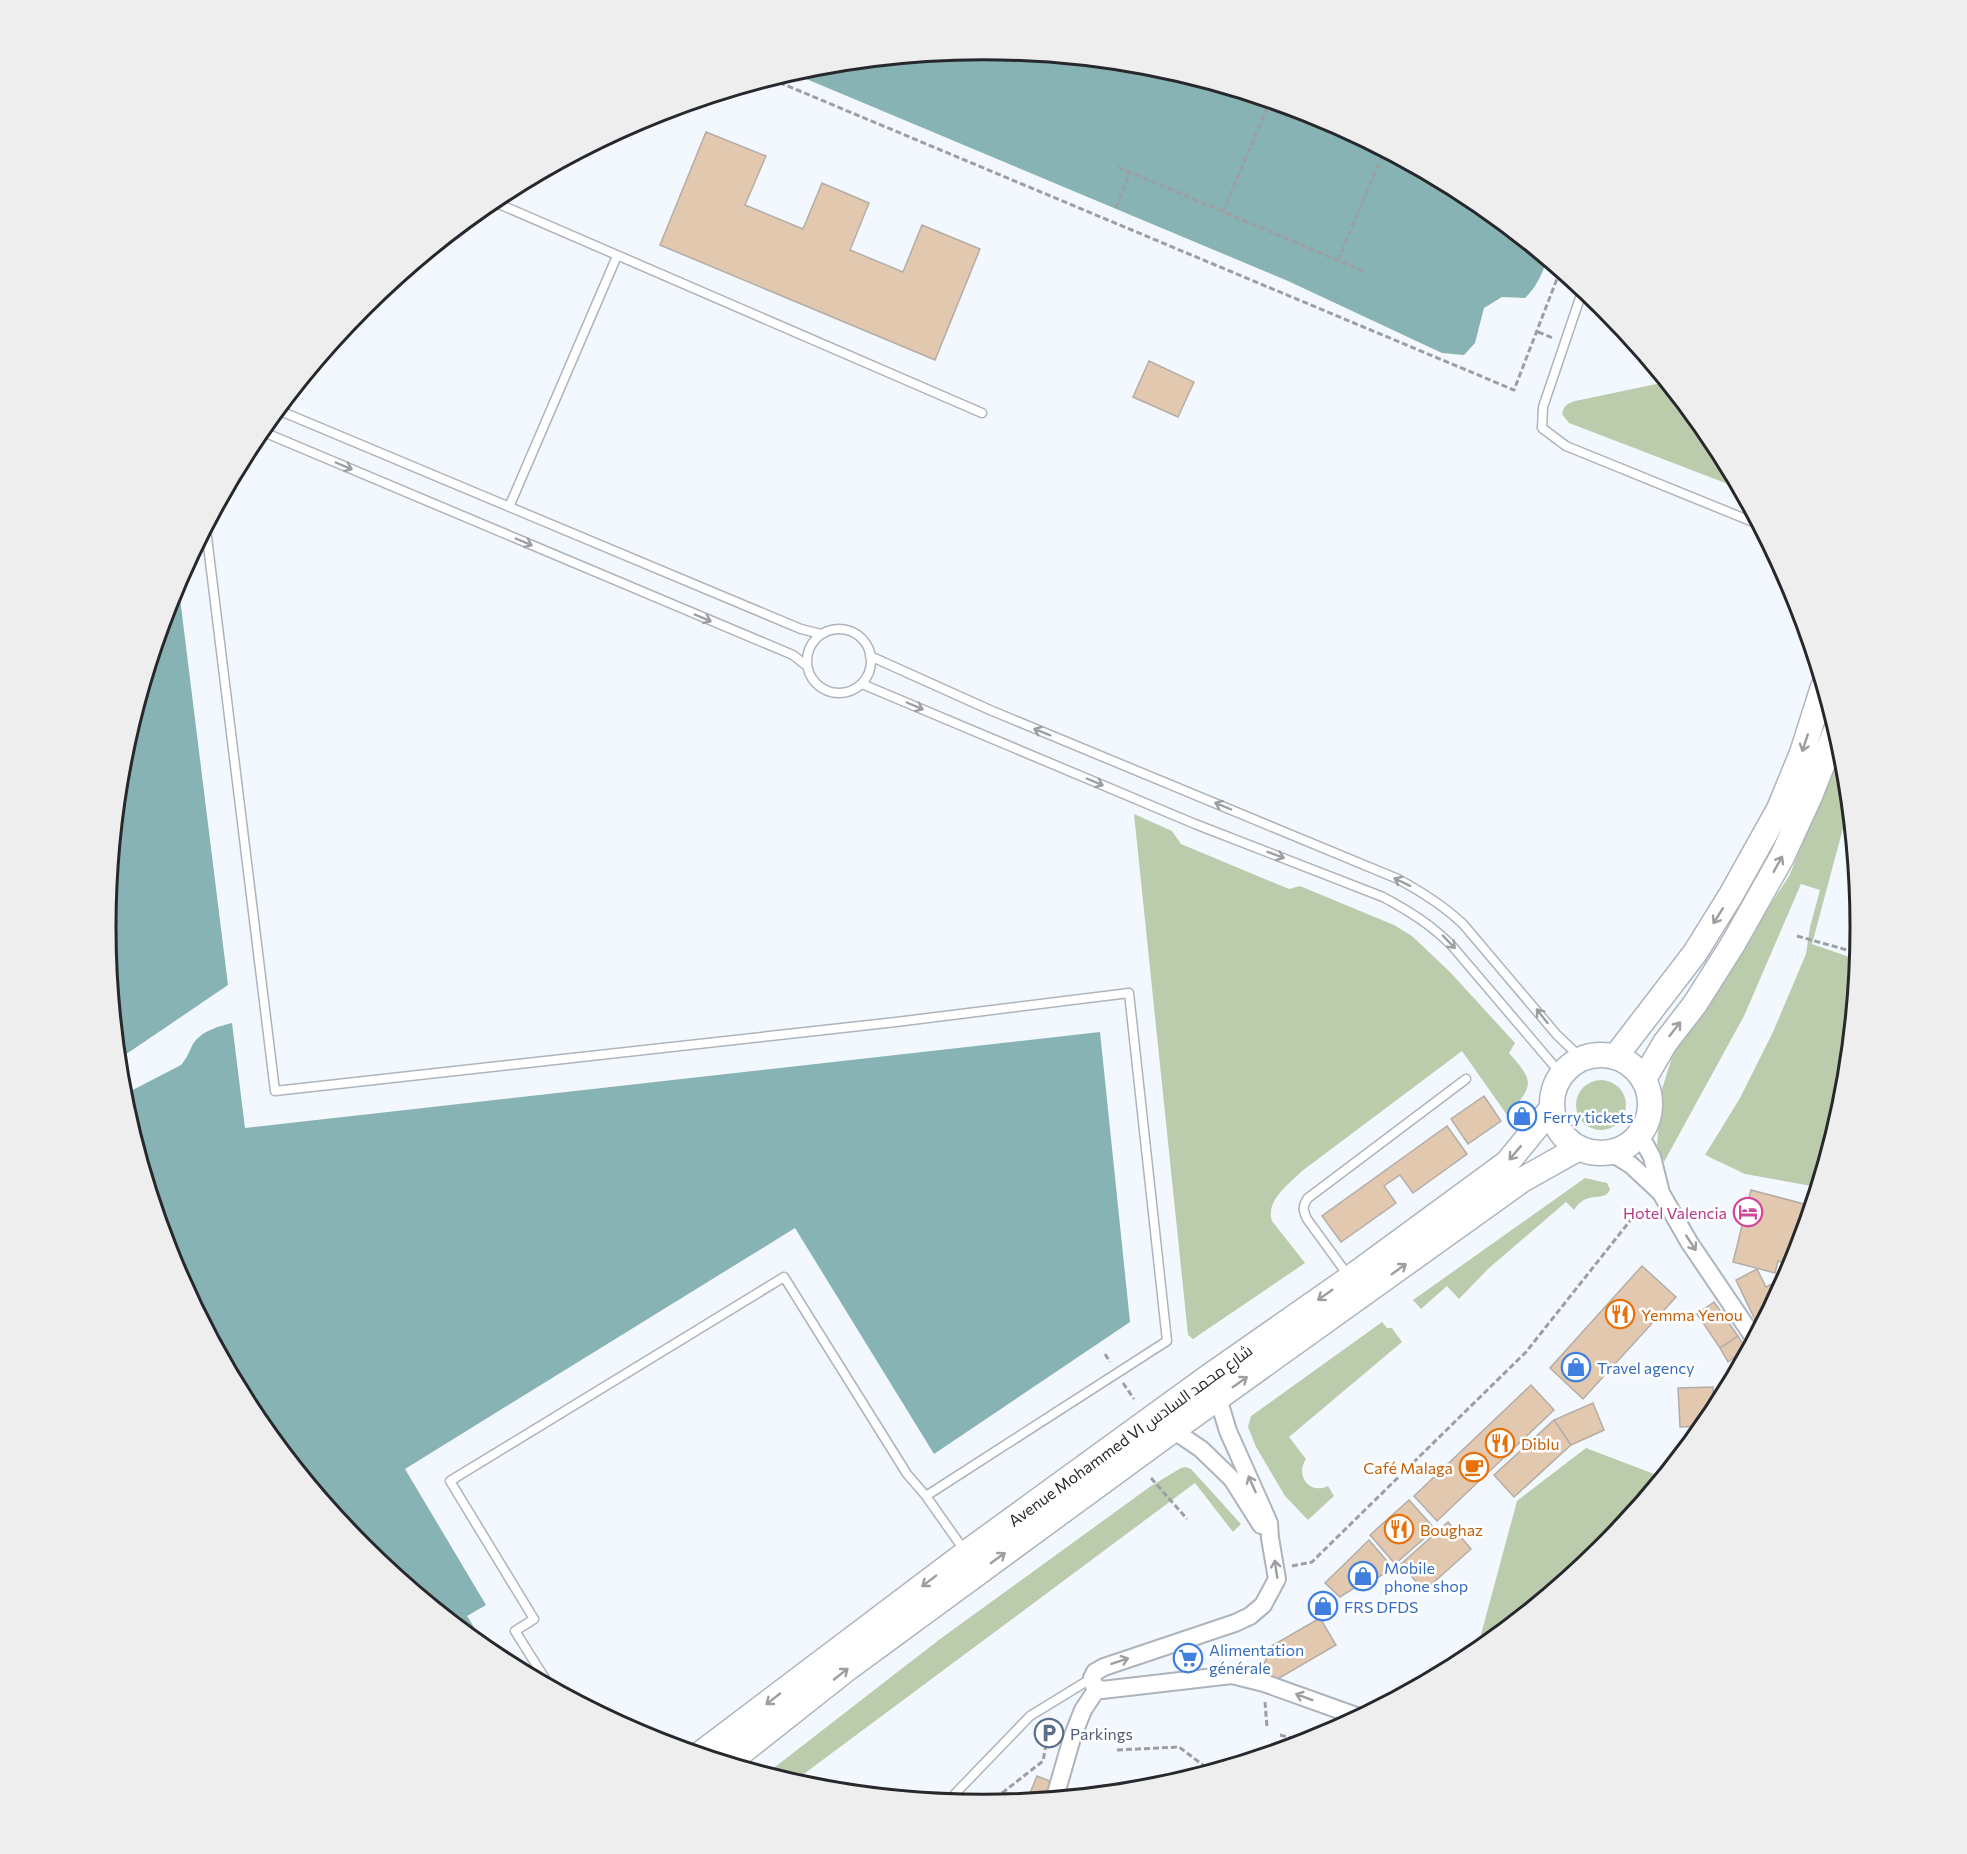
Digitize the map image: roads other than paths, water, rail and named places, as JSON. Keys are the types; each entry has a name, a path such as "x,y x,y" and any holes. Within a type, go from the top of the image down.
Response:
{"main road":[{"path":"1616,1056 1695,953 1736,885 1779,809 1802,753 1819,698"},
{"path":"1644,1079 1665,1042 1695,1004 1782,857 1831,746"},
{"path":"1599,1054 1616,1056 1632,1065 1644,1079 1651,1108 1649,1117 1640,1135 1626,1146 1611,1152 1600,1153 1579,1148 1570,1142 1558,1127 1552,1108 1554,1090 1561,1074 1581,1058 1599,1054"},
{"name":"Avenue Mohammed VI شارع محمد السادس","path":"707,1749 966,1553 1507,1163 1552,1108"},
{"name":"Avenue Mohammed VI شارع محمد السادس","path":"735,1757 848,1668 1173,1430 1522,1180 1579,1148"}],"street":[{"path":"1640,1135 1652,1157 1661,1193 1689,1242 1749,1331"},
{"path":"1611,1152 1632,1166 1661,1193"},
{"path":"1218,1398 1228,1431 1269,1523 1266,1540"},
{"path":"1057,1791 1072,1738 1094,1683 1095,1672 1250,1616 1263,1605 1271,1594 1277,1579 1277,1570 1266,1540 1232,1479 1201,1449 1173,1430"},
{"path":"1094,1683 1124,1688 1224,1674 1264,1683 1348,1713"}],"lane":[{"path":"503,206 982,413"},
{"path":"508,507 617,256"},
{"path":"1580,298 1543,407 1542,428 1566,446 1748,520"},
{"path":"286,413 801,629 821,634 838,629 847,630 863,640 870,656 868,674 861,684 848,692 830,692 814,682 809,674 807,657 809,648 821,634"},
{"path":"270,435 793,655 807,666"},
{"path":"207,541 275,1091 896,1022 1129,993 1167,1341 926,1496"},
{"path":"870,656 990,710 1419,890 1463,924 1557,1035 1581,1058"},
{"path":"861,684 1195,824 1400,906 1437,930 1561,1074"},
{"path":"1350,1278 1307,1219 1303,1208 1304,1203 1466,1079"},
{"path":"541,1672 515,1631 534,1619 450,1481 784,1276 907,1474 926,1496 966,1553"},
{"path":"956,1793 1030,1716 1094,1683"}],"water":[{"path":"984,60 1097,67 1208,90 1262,106 1367,149 1465,206 1544,266 1541,276 1525,298 1502,297 1484,308 1475,343 1464,355 1442,353 1288,281 806,79 870,67"},
{"path":"180,600 228,985 126,1054 118,984 116,927 118,870 124,814 133,758 146,703"},
{"path":"232,1023 245,1128 1100,1032 1130,1322 934,1454 795,1228 405,1469 486,1605 467,1616 475,1629 412,1579 370,1540 296,1455 263,1409 233,1360 182,1259 146,1151 132,1090 181,1065 194,1042 214,1028"}],"place":[{"name":"Ferry tickets","path":"1522,1116"},
{"name":"Hotel Valencia","path":"1748,1212"},
{"name":"Yemma Yenou","path":"1620,1314"},
{"name":"Travel agency","path":"1576,1367"},
{"name":"Diblu","path":"1500,1443"},
{"name":"Café Malaga","path":"1474,1467"},
{"name":"Boughaz","path":"1399,1529"},
{"name":"Mobile phone shop","path":"1363,1576"},
{"name":"FRS DFDS","path":"1323,1606"},
{"name":"Alimentation générale","path":"1188,1658"},
{"name":"Parkings","path":"1049,1733"}]}
